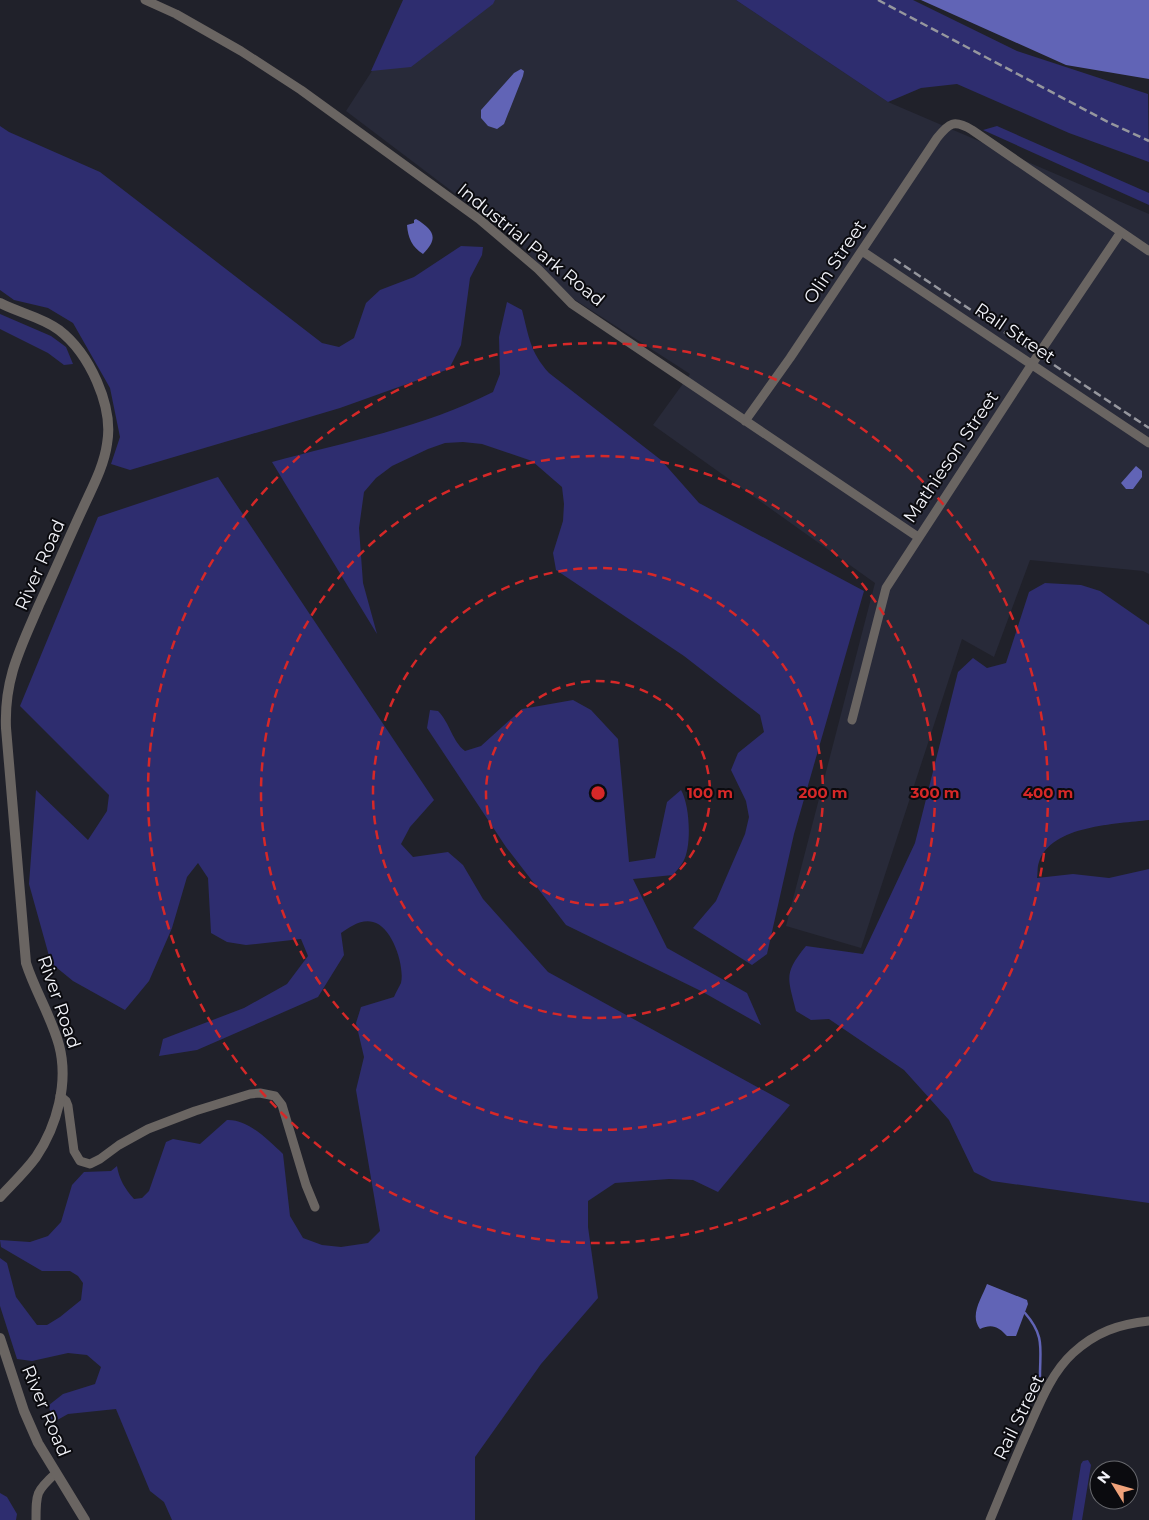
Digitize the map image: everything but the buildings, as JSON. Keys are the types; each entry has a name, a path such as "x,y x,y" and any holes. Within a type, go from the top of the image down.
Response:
{"street":[{"name":"Industrial Park Road","path":"145,0 176,14 276,72 479,219 532,264 572,304 918,537"},
{"name":"Olin Street","path":"746,421 862,252 937,138 952,123 958,123 972,130 1121,232"},
{"path":"1121,232 1149,251"},
{"name":"Mathieson Street","path":"852,720 886,588 1032,364 1121,232"},
{"name":"Rail Street","path":"862,252 1149,443"},
{"name":"River Road","path":"0,303 46,322 68,338 78,350 100,390 106,409 109,429 107,445 94,482 16,660 6,694 6,728 26,963 59,1045 62,1070 60,1096 52,1125 44,1144 28,1167 0,1197"},
{"path":"60,1096 66,1101 68,1106 74,1151 80,1161 90,1164 136,1135 174,1119 250,1094 260,1093 276,1096 282,1105 306,1185 315,1207"},
{"name":"Rail Street","path":"990,1520 1019,1450 1047,1390 1072,1354 1088,1341 1110,1329 1126,1324 1149,1321"},
{"name":"River Road","path":"0,1338 24,1411 38,1443 85,1520"},
{"path":"36,1520 37,1493 56,1474"}],"shaded area":[{"path":"403,0 495,0 493,4 411,67 371,71"},
{"path":"418,0 736,0 888,102 1149,214 1149,574 1143,571 1030,560 994,657 962,639 861,948 786,926 875,583 653,425 690,374 566,294 515,239 346,111"},
{"path":"736,0 913,0 1017,51 1148,94 1149,162 1069,133 957,84 921,88 888,102"},
{"path":"921,0 1149,0 1149,79 1066,65"},
{"path":"521,69 524,71 523,76 504,124 497,129 488,126 481,118 481,110 514,73"},
{"path":"0,126 9,132 100,172 322,343 339,347 354,338 366,303 380,290 414,277 461,246 483,247 482,255 470,278 461,345 449,369 340,408 130,470 111,464 120,437 110,388 73,323 48,308 14,300 0,290"},
{"path":"997,126 1149,193 1149,205 983,130"},
{"path":"416,219 427,227 433,239 423,254 413,245 408,234 407,225 414,223"},
{"path":"507,302 522,310 534,351 549,373 661,460 699,503 864,591 794,834 767,954 752,965 693,928 716,901 745,834 749,817 746,801 731,770 738,753 764,732 760,715 684,656 556,570 553,553 563,521 562,487 532,461 482,444 463,442 445,443 428,449 392,466 376,478 364,492 359,528 363,583 377,634 272,462 412,424 440,415 493,392 500,374 499,337"},
{"path":"0,314 51,336 66,347 73,364 64,365 48,353 0,329"},
{"path":"1136,466 1142,471 1142,477 1133,489 1126,489 1121,483"},
{"path":"218,477 434,800 410,827 401,844 413,857 448,852 463,865 483,899 548,972 790,1105 718,1192 693,1180 669,1179 615,1183 588,1201 588,1227 598,1298 541,1364 475,1457 475,1520 172,1520 164,1502 150,1491 116,1409 68,1414 52,1423 49,1405 63,1394 95,1384 101,1367 87,1355 68,1353 32,1361 17,1359 0,1306 0,1258 7,1263 16,1297 37,1325 47,1325 81,1300 83,1283 78,1276 70,1271 42,1271 1,1247 0,1240 30,1242 48,1236 61,1222 72,1185 84,1172 111,1171 117,1166 125,1188 134,1199 142,1198 149,1191 166,1142 173,1139 200,1144 227,1120 250,1127 283,1154 290,1216 303,1238 322,1245 341,1247 368,1243 380,1231 356,1090 364,1057 356,1023 361,1007 394,997 401,983 401,967 396,948 380,925 369,921 364,922 356,924 341,933 344,955 318,997 197,1050 159,1056 163,1039 244,1008 287,984 308,956 301,939 246,945 227,942 211,933 208,878 198,863 187,877 172,928 149,981 125,1010 73,981 51,963 29,884 36,790 88,840 107,811 109,795 20,706 98,517"},
{"path":"1045,583 1081,585 1100,591 1149,625 1149,820 1103,825 1057,840 1046,850 1039,862 1037,878 1073,874 1109,878 1149,869 1149,1203 992,1181 974,1172 949,1120 904,1070 829,1019 811,1020 796,1011 790,983 789,977 794,963 806,946 863,954 915,843 958,672 973,658 987,668 1006,663 1029,592"},
{"path":"573,700 591,710 618,739 629,862 655,858 667,802 681,790 686,805 689,826 688,847 683,862 673,875 633,879 667,948 747,993 761,1025 701,991 566,925 506,847 427,728 430,710 438,711 457,742 465,751 481,746 522,709"},
{"path":"987,1284 1027,1300 1028,1304 1016,1336 1007,1336 998,1328 992,1326 980,1329 977,1324 976,1312"},
{"path":"1088,1460 1089,1462 1089,1477 1082,1520 1072,1520 1081,1464 1083,1461"},
{"path":"0,1493 7,1497 17,1514 16,1520 0,1520"}],"waterway":[{"path":"1025,1313 1039,1336 1041,1350 1040,1376"}],"railway":[{"path":"878,0 1108,122 1149,141"},
{"path":"894,259 1149,428"}]}
